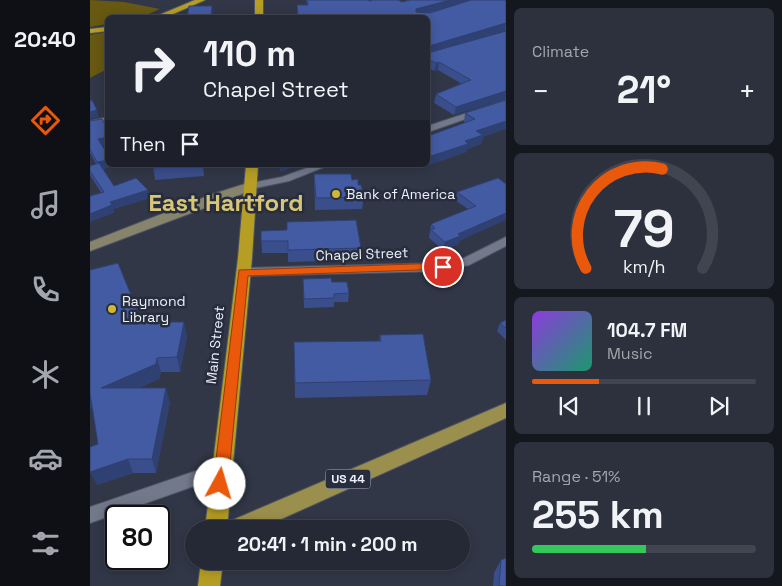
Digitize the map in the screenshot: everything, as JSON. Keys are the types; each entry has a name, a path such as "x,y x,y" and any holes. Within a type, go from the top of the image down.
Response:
{"highway":[{"path":"164,15 201,0"},
{"path":"258,0 259,15"},
{"path":"90,31 105,29"},
{"name":"Main Street","path":"217,520 243,272 252,167"},
{"path":"209,586 211,570"}],"main road":[{"name":"US 44","path":"255,520 506,410"}],"street":[{"path":"430,128 506,102"},
{"path":"90,124 105,121"},
{"path":"90,247 223,194 285,179 318,167"},
{"name":"Chapel Street","path":"243,272 443,267 465,262 506,241"},
{"path":"90,515 222,469"}],"shaded area":[{"path":"90,0 124,2 160,9 146,15 105,15 105,24 90,27"},
{"path":"105,32 105,70 90,78 90,35"}],"building":[{"path":"307,0 398,0 402,2 410,0 450,0 416,9 416,12 430,13 471,0 506,0 506,23 430,46 430,15 298,15 297,5 308,5"},
{"path":"189,6 212,6 211,15 188,15"},
{"path":"506,31 506,91 456,107 436,94 471,80 439,62 436,63 430,60 430,52"},
{"path":"92,100 97,110 90,112 90,101"},
{"path":"506,100 506,121 476,131 483,135 465,141 468,144 430,156 430,135 475,119 465,113"},
{"path":"102,119 105,124 105,138 98,139 105,150 105,161 97,162 90,149 90,121"},
{"path":"99,163 114,186 136,178 148,190 110,202 112,205 90,214 90,196 104,192 90,171 90,166"},
{"path":"314,174 351,174 352,180 358,179 358,185 361,185 364,197 316,198"},
{"path":"498,178 506,184 506,213 458,234 460,236 445,242 431,230 435,228 431,224 476,206 457,192"},
{"path":"356,220 361,248 288,250 288,241 261,241 261,231 287,230 287,222"},
{"path":"118,263 142,322 184,322 177,357 157,358 156,364 101,388 166,388 152,459 128,459 90,472 90,447 98,444 90,393 90,270"},
{"path":"331,278 332,282 347,282 349,293 334,294 334,298 304,299 303,279"},
{"path":"506,320 506,328 500,323"},
{"path":"423,334 431,380 295,383 294,342 381,341 380,335"},
{"path":"506,558 506,586 499,586 501,560"}],"place":[{"name":"Bank of America","path":"336,194"},
{"name":"Raymond Library","path":"112,309"}],"district":[{"name":"East Hartford","path":"226,203"}],"route":[{"path":"220,484 243,272 443,267"}]}
